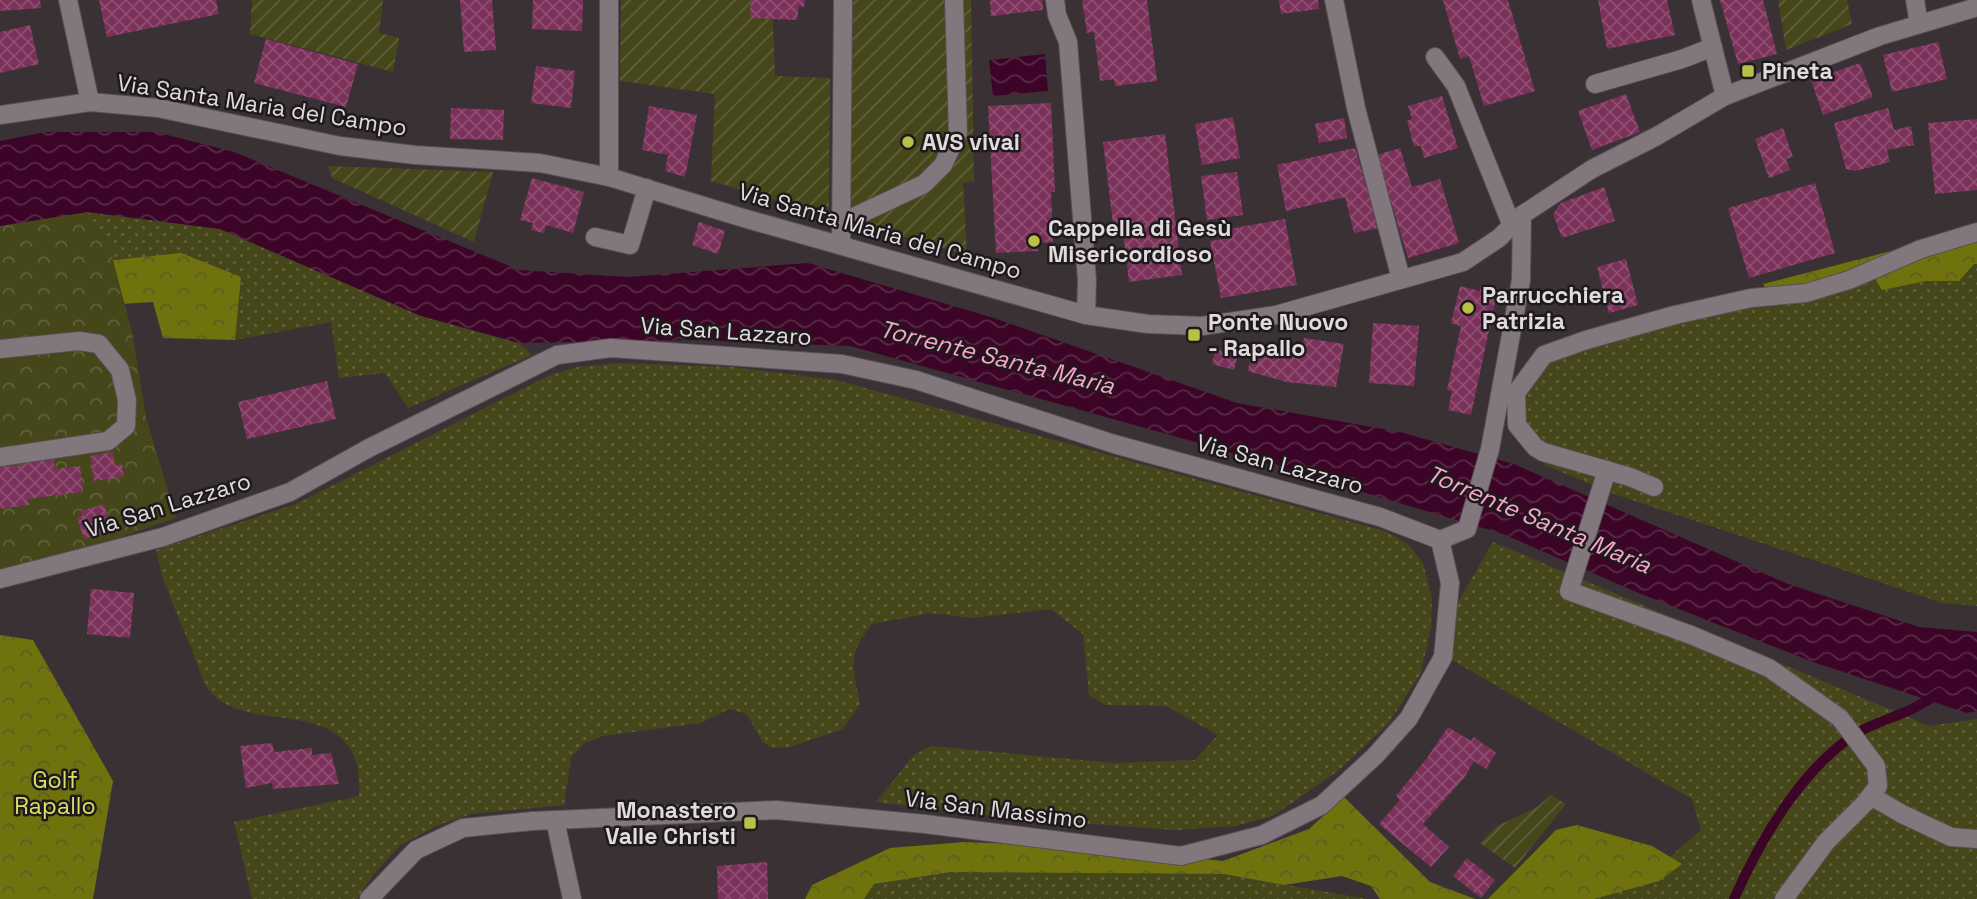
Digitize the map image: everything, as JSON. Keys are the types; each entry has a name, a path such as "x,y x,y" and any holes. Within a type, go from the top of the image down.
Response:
{"street":[{"path":"68,0 90,102"},
{"path":"609,0 609,177"},
{"path":"841,245 843,0"},
{"path":"841,223 924,184 943,164 958,133 954,0"},
{"path":"1055,0 1057,15 1068,42 1087,280 1086,315"},
{"path":"1334,0 1356,108 1401,279"},
{"path":"1702,0 1725,96"},
{"path":"1915,0 1919,24"},
{"name":"Via Santa Maria del Campo","path":"0,115 90,102 158,108 340,146 415,155 540,163 609,177 1086,315 1148,324 1202,326 1276,315 1463,261 1499,238 1517,220 1592,169 1657,136 1725,96 1880,36 1977,8"},
{"path":"1595,84 1682,59 1713,47"},
{"path":"1435,57 1456,86 1517,220 1521,281 1490,449 1466,529 1440,540"},
{"path":"595,237 630,244 647,188"},
{"path":"1654,488 1605,477 1535,447 1517,425 1516,393 1544,355 1675,315 1751,298 1806,293 1849,279 1921,249 1977,232"},
{"path":"0,349 66,342 99,344 120,370 127,400 126,426 108,440 0,457"},
{"name":"Via San Lazzaro","path":"0,579 163,537 290,492 369,447 557,355 611,348 842,364 916,380 1114,444 1380,517 1440,540"},
{"path":"1605,477 1569,591 1691,635 1769,668 1840,718 1876,766 1878,786 1826,842 1784,899"},
{"name":"Via San Massimo","path":"369,899 416,850 463,828 555,820 776,810 925,824 1181,856 1262,835 1322,805 1375,756 1409,718 1443,657 1450,583 1440,540"},
{"path":"1871,796 1951,837 1977,839"},
{"path":"555,820 572,899"}],"green space":[{"path":"252,0 383,0 379,33 399,38 393,72 250,34"},
{"path":"621,0 772,0 775,76 830,78 829,208 824,214 711,181 715,94 620,81"},
{"path":"853,0 971,0 974,181 963,183 967,255 873,228 850,207"},
{"path":"1778,0 1847,0 1852,24 1786,50"},
{"path":"328,166 493,172 474,242 332,178"},
{"path":"87,212 220,229 421,316 519,343 532,355 408,408 385,373 339,378 331,322 235,340 241,277 105,261"},
{"path":"87,212 108,241 133,336 146,417 176,518 80,551 0,569 0,226"},
{"path":"1977,226 1977,606 1943,603 1617,495 1545,465 1525,443 1520,418 1536,350 1629,321 1757,291"},
{"path":"1977,229 1977,264 1959,281 1926,281 1882,290 1873,275 1773,299 1763,284"},
{"path":"181,253 241,277 235,340 163,338 153,302 106,305 105,261"},
{"path":"618,363 733,367 836,380 1385,531 1408,544 1423,563 1432,598 1431,627 1421,673 1388,724 1338,771 1273,816 1235,826 1175,830 1011,818 876,802 914,755 931,746 1114,763 1195,760 1218,735 1166,706 1105,705 1089,695 1083,634 1051,609 971,618 930,613 872,624 855,654 854,671 860,704 843,729 790,747 771,748 762,741 747,714 729,709 701,723 603,736 584,743 571,758 564,805 471,814 436,826 399,846 373,875 357,899 252,899 234,822 359,796 356,762 344,740 324,728 249,712 226,704 208,689 167,590 156,550 296,504 548,376 577,367"},
{"path":"1493,542 1929,726 1977,719 1977,899 1579,899 1664,862 1701,830 1692,799 1450,659 1454,609"},
{"name":"Golf Rapallo","path":"0,635 33,640 113,781 93,899 0,899"},
{"path":"1551,795 1566,804 1515,868 1480,843 1497,826 1537,807"},
{"path":"1344,797 1430,882 1475,899 1380,899 1371,886 1342,876 1284,885 1224,874 951,872 874,884 864,899 805,899 812,885 890,848 964,842 1079,846 1223,861 1309,829"},
{"path":"1577,825 1652,846 1682,864 1659,881 1594,899 1488,899 1556,830"},
{"path":"951,872 1224,874 1367,899 864,899 874,884"}],"water":[{"path":"1045,54 1048,91 993,96 989,60"},
{"name":"Torrente Santa Maria","path":"46,132 156,132 234,152 519,270 627,277 808,263 994,318 1237,403 1400,432 1514,464 1788,584 1919,627 1977,632 1977,711 1967,713 1813,662 1641,594 1503,534 1192,441 850,346 691,340 519,343 421,316 220,229 87,212 0,226 0,141"}],"building":[{"path":"0,0 40,0 41,8 0,11"},
{"path":"99,0 216,0 219,14 107,37"},
{"path":"460,0 492,0 496,50 464,52"},
{"path":"533,0 583,0 582,31 532,29"},
{"path":"751,0 805,0 804,7 799,6 797,20 750,18"},
{"path":"990,0 1042,0 1043,10 991,16"},
{"path":"1082,0 1147,0 1157,81 1115,86 1114,79 1100,81 1094,32 1087,33"},
{"path":"1279,0 1318,0 1319,9 1281,14"},
{"path":"1443,0 1508,0 1535,91 1484,106 1469,56 1460,59"},
{"path":"1598,0 1667,0 1675,35 1607,49"},
{"path":"1720,0 1763,0 1777,54 1738,64"},
{"path":"30,25 39,64 0,73 0,32"},
{"path":"266,39 358,64 346,107 254,83"},
{"path":"1938,42 1947,79 1892,92 1883,55"},
{"path":"1860,63 1873,97 1823,115 1811,80"},
{"path":"536,66 575,71 571,108 531,103"},
{"path":"1626,94 1640,132 1592,150 1578,111"},
{"path":"1442,96 1458,148 1424,158 1421,146 1414,146 1407,121 1412,119 1408,106"},
{"path":"1051,103 1055,192 1051,192 1053,242 1038,243 1038,251 996,253 988,106"},
{"path":"649,106 697,115 685,177 665,171 668,155 642,150"},
{"path":"451,108 504,110 503,140 450,139"},
{"path":"1888,108 1894,130 1911,126 1914,145 1887,150 1890,162 1855,171 1846,169 1834,123"},
{"path":"1233,117 1240,158 1202,165 1195,124"},
{"path":"1344,118 1347,138 1319,143 1315,124"},
{"path":"1977,119 1977,190 1935,194 1928,123"},
{"path":"1783,128 1793,157 1786,159 1790,170 1769,178 1755,139"},
{"path":"1165,134 1182,275 1129,282 1123,231 1114,232 1103,142"},
{"path":"1355,148 1379,228 1354,233 1345,197 1286,211 1277,165"},
{"path":"1400,148 1412,187 1440,179 1459,243 1408,258 1377,155"},
{"path":"1237,172 1243,215 1207,220 1201,176"},
{"path":"532,178 584,192 573,233 546,225 544,233 531,230 533,223 520,220"},
{"path":"1815,183 1835,253 1749,278 1728,208"},
{"path":"1604,187 1615,221 1562,238 1553,214 1561,203"},
{"path":"1285,219 1297,285 1221,298 1210,241 1230,238 1229,229"},
{"path":"699,222 725,231 718,254 692,245"},
{"path":"1626,259 1638,305 1609,313 1597,267"},
{"path":"1481,285 1498,288 1471,415 1448,410 1452,391 1447,390 1461,326 1451,323 1460,286 1480,291"},
{"path":"1373,323 1419,326 1414,386 1369,383"},
{"path":"1304,338 1344,344 1336,387 1286,382 1248,371 1253,344 1301,354"},
{"path":"1216,349 1238,355 1234,370 1212,364"},
{"path":"327,381 336,419 247,439 238,402"},
{"path":"113,452 115,465 122,464 124,477 94,481 90,456"},
{"path":"53,454 55,469 80,466 83,492 28,499 29,505 0,509 0,464 5,463 6,467 23,465 22,458"},
{"path":"104,504 112,530 84,539 77,517 82,516 81,511"},
{"path":"91,589 134,593 130,638 87,634"},
{"path":"1448,727 1471,741 1474,737 1496,753 1486,769 1474,761 1464,778 1423,824 1449,847 1431,867 1379,824 1400,800 1396,796"},
{"path":"272,743 274,752 312,748 312,755 331,753 339,784 273,789 272,783 246,788 240,746"},
{"path":"1467,858 1495,880 1481,898 1453,876"},
{"path":"767,862 768,899 718,899 717,866"}],"waterway":[{"path":"1734,899 1770,830 1818,765 1857,733 1909,711 1939,693"}],"place":[{"name":"Pineta","path":"1748,71"},
{"name":"AVS vivai","path":"908,142"},
{"name":"Cappella di Gesù Misericordioso","path":"1034,241"},
{"name":"Parrucchiera Patrizia","path":"1468,308"},
{"name":"Ponte Nuovo - Rapallo","path":"1194,335"},
{"name":"Monastero Valle Christi","path":"750,823"}]}
